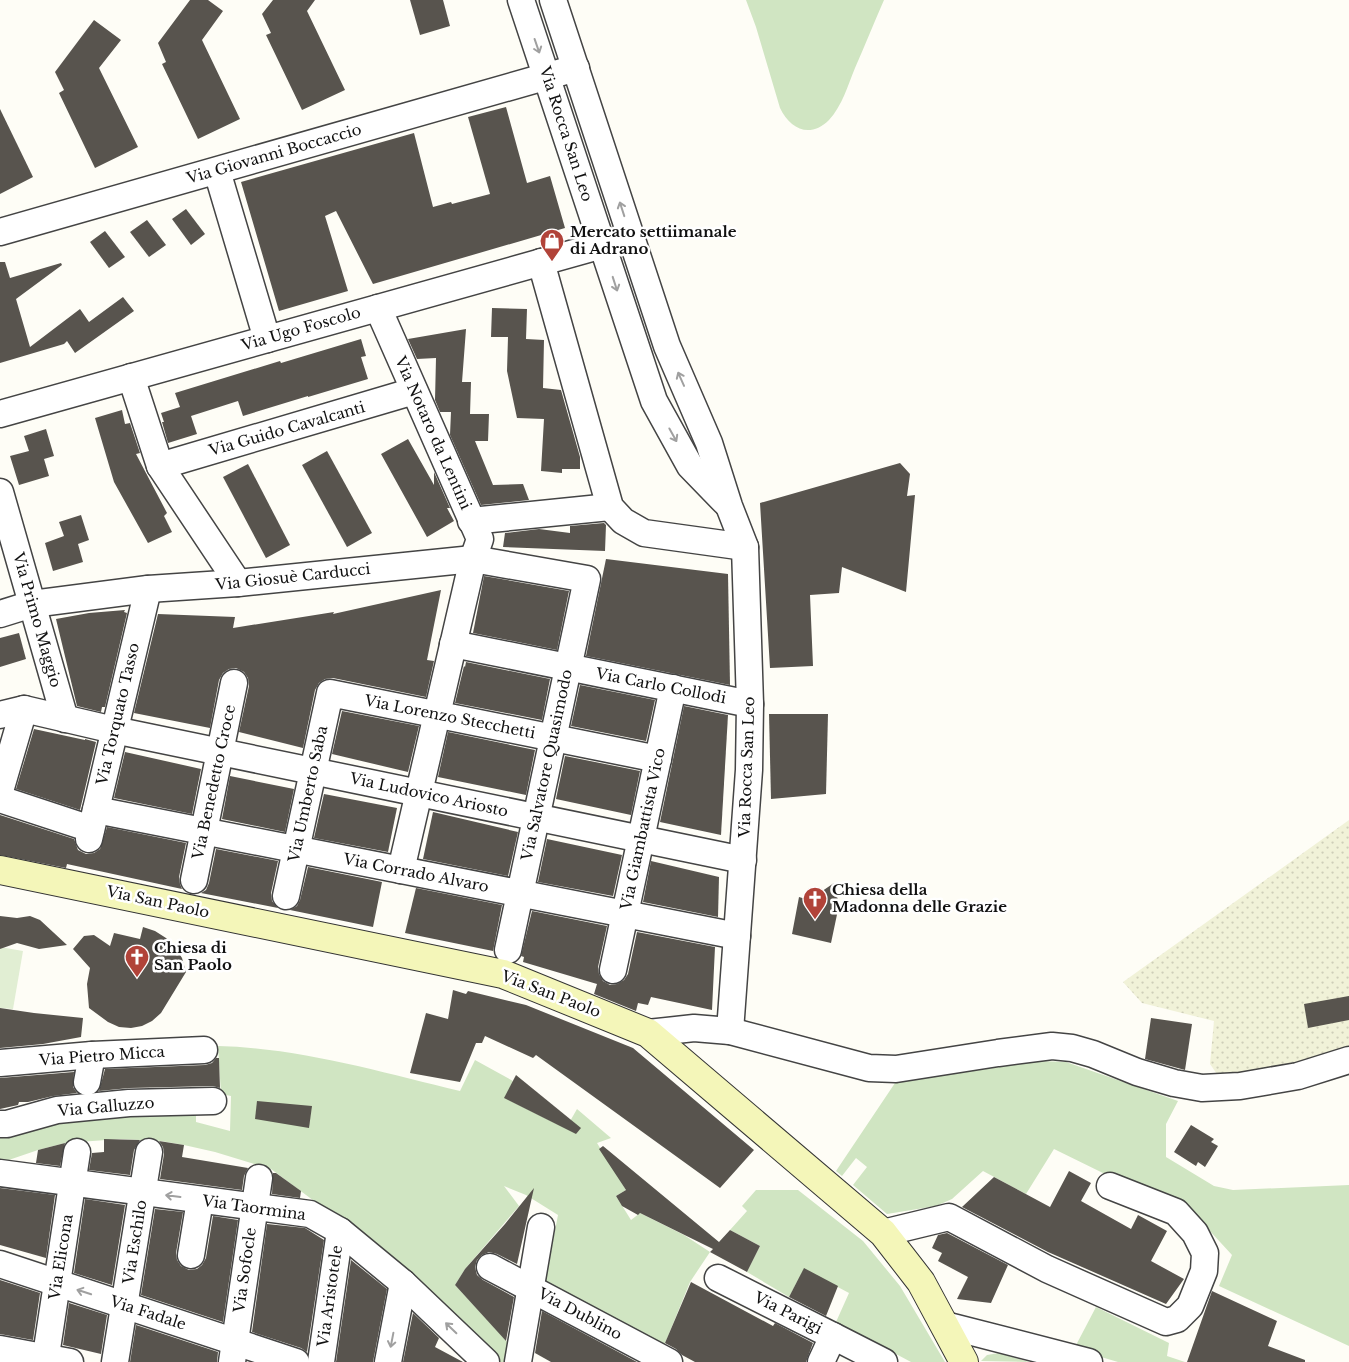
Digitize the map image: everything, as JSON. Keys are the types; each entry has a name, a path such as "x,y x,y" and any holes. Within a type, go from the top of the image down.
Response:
{"main road":[{"name":"Via San Paolo","path":"0,870 503,974 648,1033 883,1233 921,1282 964,1362"}],"street":[{"name":"Via Rocca San Leo","path":"521,0 654,400 690,466 729,506"},
{"name":"Via Rocca San Leo","path":"553,0 666,346 709,443 729,506 745,547 750,704 749,770 730,1031"},
{"name":"Via Giovanni Boccaccio","path":"0,232 576,68"},
{"path":"217,170 267,339"},
{"name":"Via Ugo Foscolo","path":"0,414 631,236"},
{"path":"541,262 610,507 623,521 644,533 745,547"},
{"name":"Via Notaro da Lentini","path":"378,308 480,540 473,559 401,870"},
{"path":"131,377 160,466 238,583"},
{"name":"Via Guido Cavalcanti","path":"160,466 414,391"},
{"name":"Via Primo Maggio","path":"0,492 65,719"},
{"path":"471,520 610,507"},
{"name":"Via Giosuè Carducci","path":"0,614 32,604 148,590 238,583 473,559 587,579"},
{"name":"Via Salvatore Quasimodo","path":"508,950 587,579"},
{"name":"Via Torquato Tasso","path":"92,826 148,590"},
{"name":"Via Carlo Collodi","path":"453,644 750,704"},
{"name":"Via Benedetto Croce","path":"194,880 234,683"},
{"name":"Via Giambattista Vico","path":"613,970 673,688"},
{"name":"Via Lorenzo Stecchetti","path":"330,693 658,759"},
{"name":"Via Umberto Saba","path":"286,896 330,693"},
{"path":"0,790 12,712"},
{"name":"Via Ludovico Ariosto","path":"12,712 65,719 743,860"},
{"name":"Via Corrado Alvaro","path":"0,799 92,826 204,831 737,936"},
{"path":"648,1033 694,1028 730,1031 869,1068 896,1069 1052,1046 1072,1048 1093,1054 1174,1084 1202,1088 1240,1086 1298,1076 1349,1060"},
{"name":"Via Pietro Micca","path":"0,1063 92,1055 204,1050"},
{"path":"87,1082 92,1055"},
{"name":"Via Galluzzo","path":"0,1124 7,1124 57,1110 129,1103 213,1101"},
{"name":"Via Elicona","path":"53,1361 57,1283 77,1152"},
{"name":"Via Eschilo","path":"115,1362 149,1152"},
{"name":"Via Taormina","path":"0,1173 310,1214 340,1231 403,1283 486,1362"},
{"name":"Via Sofocle","path":"233,1352 259,1178"},
{"path":"883,1233 949,1217 1055,1273 1166,1322 1177,1319 1190,1306 1204,1271 1205,1253 1195,1233 1176,1212 1110,1186"},
{"path":"191,1255 200,1200"},
{"path":"524,1358 531,1288 541,1226"},
{"name":"Via Aristotele","path":"321,1362 340,1231"},
{"name":"Via Fadale","path":"0,1264 125,1305 233,1352 296,1362"},
{"name":"Via Dublino","path":"490,1267 658,1359"},
{"name":"Via Parigi","path":"718,1278 832,1336 821,1362"},
{"path":"388,1362 403,1283"},
{"path":"945,1325 1089,1362"},
{"path":"832,1336 884,1362"},
{"path":"0,1349 53,1361"}],"green space":[{"path":"746,0 884,0 841,102 834,114 822,126 808,130 801,129 784,115 780,108"},
{"path":"1349,820 1349,1048 1340,1053 1219,1077 1210,1064 1214,1021 1142,1003 1123,982"},
{"path":"0,947 23,951 13,1009 0,1008"},
{"path":"218,1046 279,1051 310,1056 460,1091 475,1060 513,1081 505,1098 557,1124 569,1123 577,1109 611,1138 597,1143 626,1190 616,1196 631,1220 640,1213 684,1235 710,1252 690,1282 664,1346 545,1283 558,1215 526,1195 504,1186 519,1206 465,1269 455,1285 513,1348 507,1362 495,1362 333,1215 271,1169 184,1145 161,1141 120,1139 65,1143 0,1163 0,1133 54,1117 196,1110 196,1122 230,1131 231,1096 221,1094"},
{"path":"1040,1061 1066,1062 1178,1101 1166,1124 1166,1157 1214,1186 1233,1190 1349,1185 1349,1346 1219,1286 1232,1255 1186,1205 1107,1175 1054,1149 1026,1194 983,1171 952,1199 936,1206 887,1214 853,1185 867,1167 856,1158 842,1176 836,1171 895,1083"},
{"path":"756,1190 798,1190 863,1241 900,1286 945,1362 911,1362 836,1322 849,1293 804,1269 789,1297 747,1272 760,1246 730,1230 747,1211 742,1206"},
{"path":"1096,1307 1169,1343 1167,1356 1185,1362 1118,1362 1074,1349"},
{"path":"999,1353 1029,1362 981,1361 987,1355"}],"building":[{"path":"190,0 208,0 223,11 202,40 240,119 198,139 162,64 166,62 158,43"},
{"path":"273,0 315,0 307,11 345,90 302,110 266,35 271,33 262,14"},
{"path":"410,0 443,0 450,26 420,35"},
{"path":"94,20 121,40 99,68 138,147 95,168 59,93 64,90 55,72"},
{"path":"506,107 527,183 550,176 565,228 373,284 336,211 325,216 348,291 279,311 241,182 414,133 433,207 490,194 468,117"},
{"path":"0,109 33,177 0,194"},
{"path":"186,209 205,234 191,245 172,219"},
{"path":"147,220 166,245 149,257 130,232"},
{"path":"105,231 125,257 109,268 90,242"},
{"path":"0,262 5,262 10,278 61,263 62,265 16,299 30,347 80,309 89,322 123,297 134,311 75,353 67,341 64,344 0,363"},
{"path":"492,308 527,309 526,339 544,340 543,388 561,390 580,457 580,469 562,469 562,473 541,471 544,419 517,418 507,371 508,337 491,337"},
{"path":"466,329 462,382 471,382 470,414 489,414 488,441 475,441 493,485 523,484 529,500 481,505 450,435 451,412 440,412 435,400 436,358 417,359 408,339"},
{"path":"361,339 366,356 361,357 368,379 243,416 238,401 191,416 197,434 168,443 161,413 180,407 175,393"},
{"path":"122,410 125,424 130,423 140,453 136,454 167,513 164,516 172,532 148,543 114,482 95,418"},
{"path":"46,429 54,456 44,459 49,476 19,485 10,456 29,451 24,436"},
{"path":"408,439 434,485 434,472 450,508 447,508 454,521 427,537 381,454"},
{"path":"327,451 372,533 347,547 302,465"},
{"path":"900,463 910,474 907,496 915,495 906,592 842,567 839,593 810,595 813,666 770,668 760,503"},
{"path":"248,464 290,545 266,558 223,477"},
{"path":"81,515 89,540 78,544 83,562 53,571 45,543 64,536 59,522"},
{"path":"604,523 606,525 605,551 503,547 505,533 539,529 570,533 570,526"},
{"path":"606,559 728,574 730,685 586,656"},
{"path":"484,576 569,591 557,650 473,633"},
{"path":"441,590 427,660 434,661 426,697 333,678 325,679 319,683 315,690 303,748 239,732 249,686 248,678 244,672 236,668 229,669 223,673 219,680 210,728 134,713 158,614 235,617 233,628 334,612 333,614"},
{"path":"125,610 124,612 127,613 105,707 102,707 101,712 77,706 56,619 89,613"},
{"path":"19,633 26,659 0,667 0,638"},
{"path":"466,662 550,679 542,720 455,703"},
{"path":"580,685 655,700 646,741 571,726"},
{"path":"684,706 728,715 721,835 660,822"},
{"path":"342,711 419,726 408,772 332,754"},
{"path":"769,714 828,714 826,794 771,799"},
{"path":"34,729 96,742 80,810 16,789"},
{"path":"448,732 535,750 526,795 438,777"},
{"path":"125,752 201,769 192,814 114,798"},
{"path":"565,756 640,771 631,815 556,799"},
{"path":"230,776 294,789 285,832 222,819"},
{"path":"324,794 397,808 388,852 314,838"},
{"path":"433,812 518,832 508,876 423,859"},
{"path":"0,815 74,839 78,850 86,854 94,853 100,849 107,827 186,843 179,877 182,889 67,864 66,868 0,855"},
{"path":"547,839 622,855 613,896 538,882"},
{"path":"216,849 278,861 271,893 272,901 278,908 201,893 206,890 209,883"},
{"path":"651,861 719,877 718,917 643,902"},
{"path":"308,867 382,882 373,927 290,910 297,906 300,900"},
{"name":"Chiesa della Madonna delle Grazie","path":"834,883 839,905 831,943 792,934 799,897 809,900"},
{"path":"416,888 502,905 493,951 405,933"},
{"path":"532,911 607,926 598,967 603,981 610,985 624,980 628,974 637,932 715,947 712,1010 651,997 648,1005 638,1003 636,1011 594,994 597,984 523,962 524,957 521,956"},
{"path":"0,916 17,918 30,916 40,920 67,945 39,949 17,943 0,949"},
{"name":"Chiesa di San Paolo","path":"143,927 155,931 175,947 182,958 186,972 161,1013 152,1021 142,1026 131,1028 119,1027 108,1022 89,1008 87,984 90,968 73,949 84,936 94,935 110,946 114,933 140,939"},
{"path":"453,990 466,994 468,991 526,1005 633,1048 754,1150 720,1188 536,1055 533,1058 485,1036 482,1043 476,1043 460,1082 410,1073 426,1013 448,1019"},
{"path":"1349,996 1349,1020 1308,1028 1304,1004"},
{"path":"0,1008 83,1018 81,1037 43,1044 0,1048"},
{"path":"1151,1018 1192,1024 1185,1070 1145,1059"},
{"path":"216,1058 219,1058 220,1088 213,1086 129,1088 99,1091 105,1069 205,1065 212,1063"},
{"path":"74,1072 73,1087 77,1093 19,1102 18,1105 0,1109 0,1078"},
{"path":"516,1075 581,1128 576,1134 504,1098"},
{"path":"257,1101 312,1106 309,1128 255,1119"},
{"path":"1191,1125 1214,1139 1211,1142 1218,1146 1205,1167 1198,1162 1196,1166 1174,1152"},
{"path":"104,1139 140,1140 134,1150 130,1175 89,1170 92,1153 104,1152"},
{"path":"159,1141 184,1145 182,1157 248,1168 244,1176 242,1190 160,1179 164,1154 163,1147"},
{"path":"65,1143 60,1166 36,1163 38,1150"},
{"path":"603,1146 719,1242 730,1230 760,1246 747,1272 710,1252 713,1249 622,1206 616,1196 626,1190 599,1149"},
{"path":"1069,1171 1091,1183 1081,1201 1131,1229 1138,1215 1167,1231 1151,1261 1184,1279 1166,1304 1048,1252 962,1207 994,1177 1050,1207"},
{"path":"273,1173 276,1173 301,1191 300,1198 272,1194"},
{"path":"0,1188 55,1195 46,1258 0,1245"},
{"path":"534,1188 517,1264 489,1252 477,1260 475,1267 477,1275 483,1280 514,1297 506,1341 455,1285 465,1269"},
{"path":"85,1199 125,1205 112,1285 74,1273"},
{"path":"155,1209 183,1212 176,1253 177,1260 181,1266 189,1270 197,1269 206,1258 213,1216 238,1220 223,1322 141,1295"},
{"path":"267,1224 305,1228 324,1240 307,1352 301,1348 252,1332"},
{"path":"947,1233 1008,1265 991,1303 957,1299 968,1277 938,1261 942,1253 932,1248 938,1235"},
{"path":"351,1260 387,1289 373,1362 336,1362"},
{"path":"804,1268 838,1286 826,1316 789,1297"},
{"path":"0,1280 40,1293 33,1340 0,1334"},
{"path":"691,1282 773,1326 775,1323 813,1343 806,1362 695,1362 682,1355 665,1343"},
{"path":"1212,1291 1277,1321 1268,1346 1305,1360 1305,1362 1187,1362"},
{"path":"69,1303 107,1315 101,1354 63,1345"},
{"path":"542,1311 637,1362 551,1362 535,1353"},
{"path":"413,1313 439,1338 435,1347 463,1362 403,1362"},
{"path":"136,1325 218,1352 217,1362 130,1362"}],"place":[{"name":"Mercato settiimanale di Adrano","path":"552,262"},
{"name":"Chiesa della Madonna delle Grazie","path":"815,920"},
{"name":"Chiesa di San Paolo","path":"137,978"}]}
